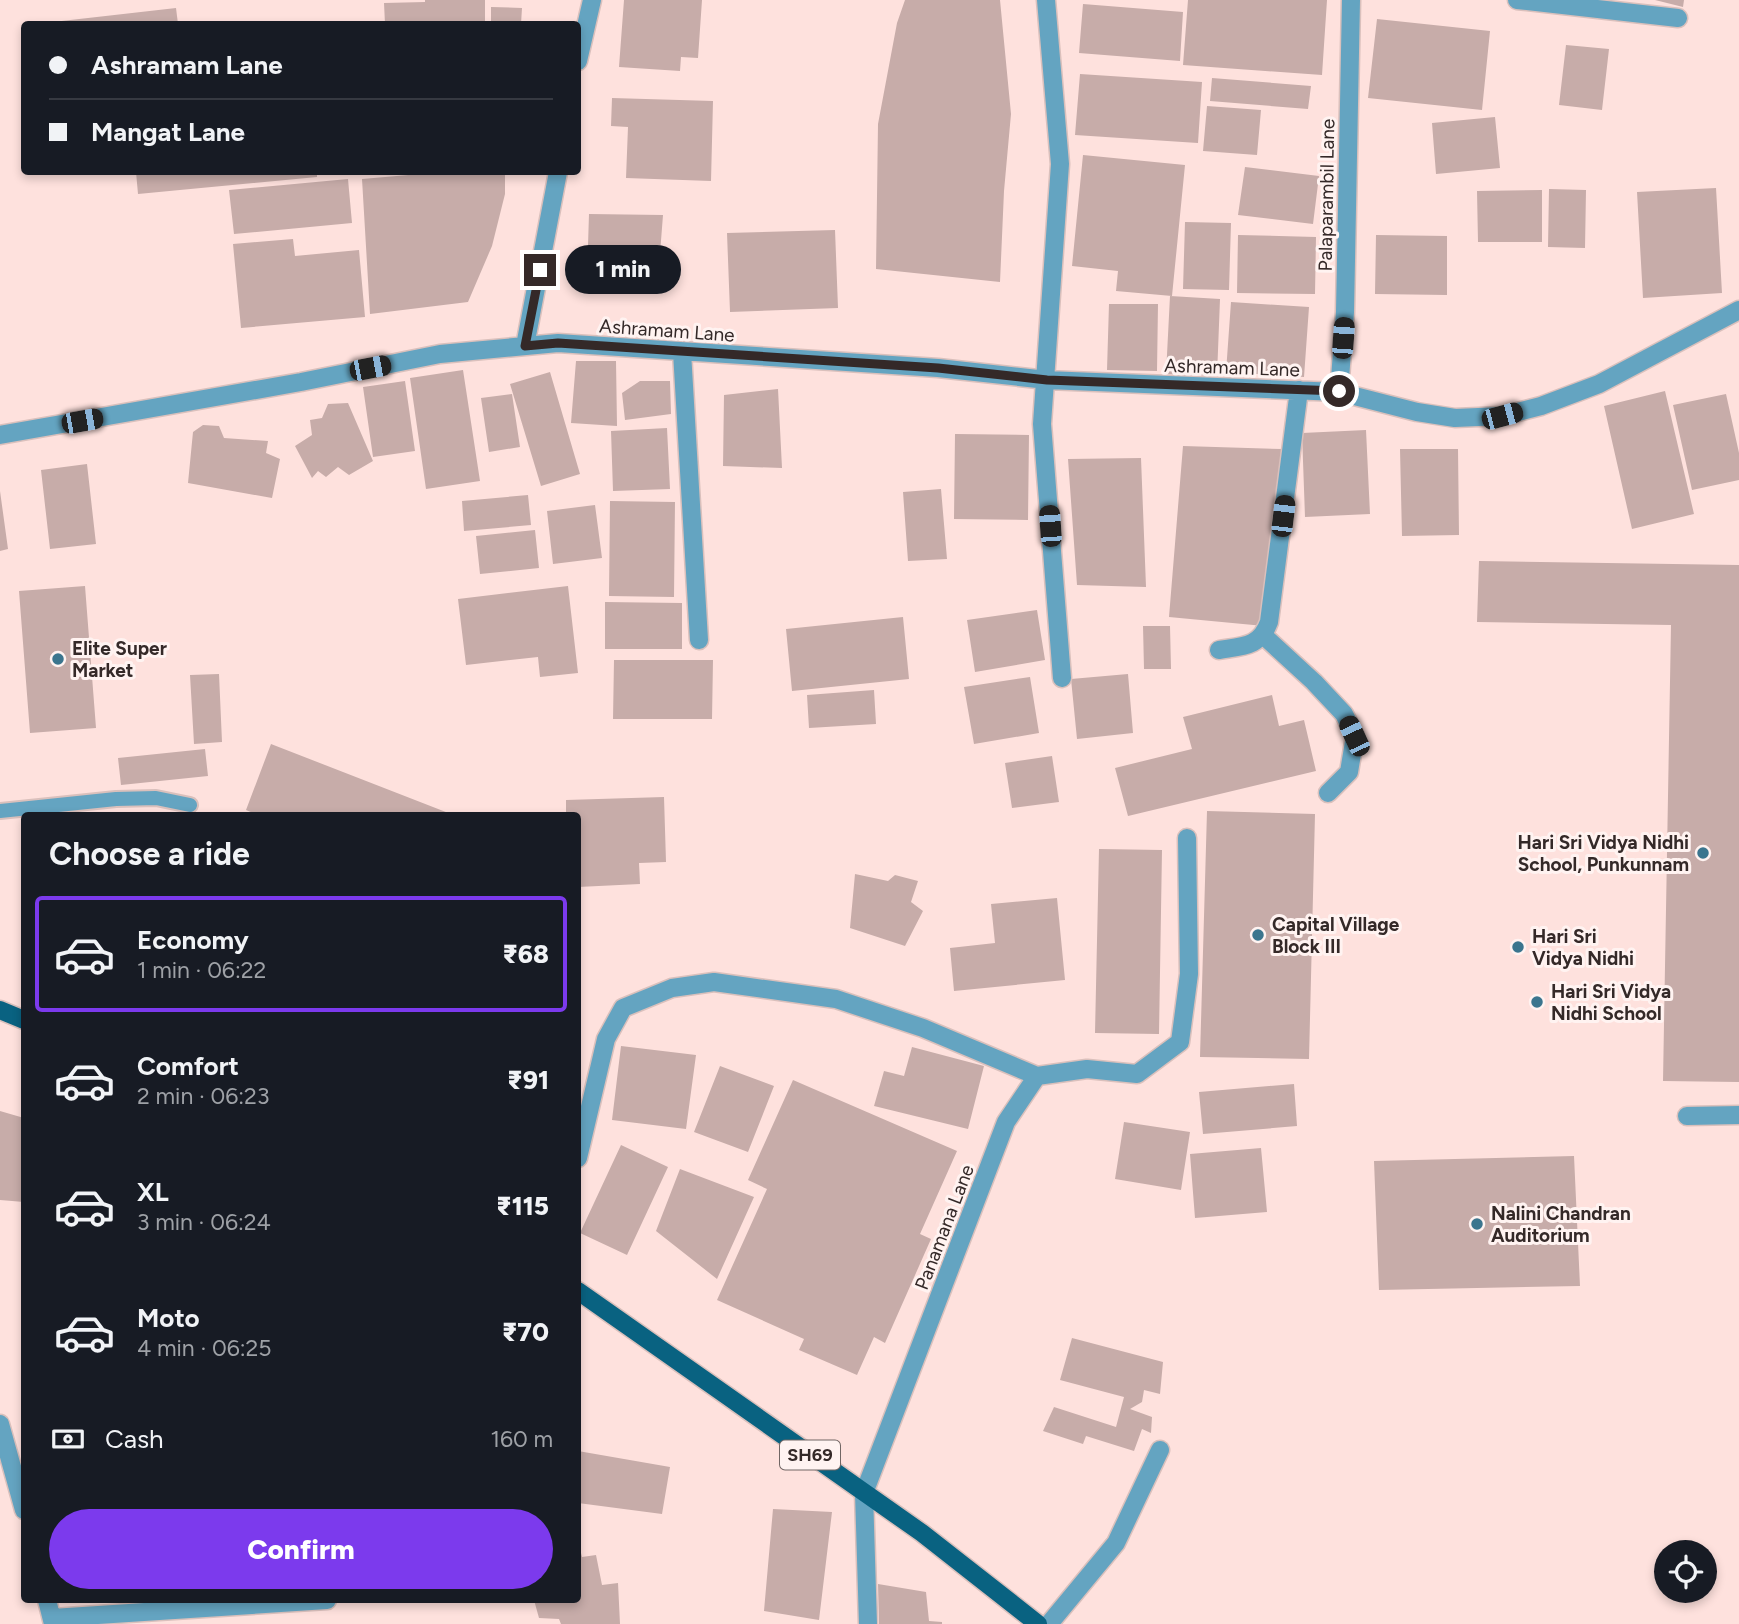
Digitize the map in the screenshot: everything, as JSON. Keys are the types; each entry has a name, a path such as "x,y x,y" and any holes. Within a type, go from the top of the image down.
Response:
{"main road":[{"path":"0,1010 21,1019"},
{"name":"SH69","path":"581,1293 922,1533 1038,1624"}],"street":[{"path":"581,48 592,0"},
{"path":"1046,0 1060,164 1042,424 1062,678"},
{"name":"Palaparambil Lane","path":"1339,391 1345,312 1351,0"},
{"path":"1517,0 1678,18"},
{"path":"525,346 557,175"},
{"name":"Ashramam Lane","path":"0,435 301,382 440,354 558,343 938,368 1047,380 1339,391 1455,418 1502,416 1541,406 1600,384 1739,310"},
{"path":"682,352 699,640"},
{"path":"1219,650 1249,645 1264,636 1269,622 1298,390"},
{"path":"1264,636 1344,714 1354,736 1349,772 1328,793"},
{"path":"581,1145 606,1039 623,1008 672,988 714,982 836,999 923,1028 1037,1076 1087,1069 1137,1074 1180,1042 1189,974 1187,838"},
{"name":"Panamana Lane","path":"864,1493 1006,1122 1037,1076"},
{"path":"1688,1116 1739,1115"},
{"path":"0,1424 21,1499"},
{"path":"1049,1624 1116,1543 1160,1450"},
{"path":"864,1493 868,1624"},
{"path":"48,1603 52,1621 288,1603"}],"lane":[{"path":"0,811 116,799 156,798 190,805"}],"building":[{"path":"485,0 485,21 385,21 384,3"},
{"path":"624,0 702,0 698,58 681,57 680,71 619,67"},
{"path":"905,0 1000,0 1011,114 1000,282 876,269 878,124 897,23"},
{"path":"1188,0 1327,0 1322,75 1183,65"},
{"path":"1655,0 1684,0 1683,7"},
{"path":"1083,4 1183,12 1180,61 1079,53"},
{"path":"491,7 522,8 521,21 491,21"},
{"path":"176,8 178,21 62,21"},
{"path":"1377,19 1490,31 1482,110 1368,98"},
{"path":"1566,45 1609,49 1602,110 1559,105"},
{"path":"1080,74 1202,82 1198,143 1075,135"},
{"path":"1212,78 1311,86 1308,109 1210,101"},
{"path":"612,98 713,101 711,181 626,178 628,127 611,126"},
{"path":"1207,106 1261,110 1257,155 1203,151"},
{"path":"1495,117 1500,168 1436,174 1432,123"},
{"path":"1083,155 1185,165 1172,296 1116,291 1118,271 1072,266"},
{"path":"1245,167 1319,176 1313,224 1238,215"},
{"path":"136,175 317,175 317,177 138,194"},
{"path":"408,175 505,175 505,194 492,246 468,302 370,314 362,179"},
{"path":"348,179 352,223 234,234 229,190"},
{"path":"1716,188 1722,293 1643,298 1637,192"},
{"path":"1549,189 1586,190 1585,248 1548,247"},
{"path":"1542,190 1542,242 1478,242 1477,191"},
{"path":"589,214 663,215 657,292 587,277"},
{"path":"1185,222 1231,223 1229,290 1183,289"},
{"path":"835,230 838,308 730,312 727,233"},
{"path":"1238,235 1316,237 1315,294 1237,293"},
{"path":"1376,235 1447,236 1447,295 1375,294"},
{"path":"293,239 295,256 359,250 365,317 241,328 233,244"},
{"path":"1170,296 1220,299 1217,376 1166,374"},
{"path":"1231,302 1309,307 1304,377 1226,372"},
{"path":"1109,304 1158,304 1157,371 1107,370"},
{"path":"576,361 616,361 617,426 571,423"},
{"path":"463,370 480,481 426,489 410,378"},
{"path":"550,372 580,474 541,486 510,384"},
{"path":"405,381 415,451 373,457 363,387"},
{"path":"640,381 670,381 671,414 625,420 622,393"},
{"path":"778,389 782,468 723,466 724,395"},
{"path":"1665,391 1694,514 1632,529 1604,406"},
{"path":"512,394 520,447 489,452 481,398"},
{"path":"1726,394 1739,453 1739,480 1692,490 1673,405"},
{"path":"348,403 373,461 349,475 338,467 326,477 318,471 312,478 295,446 312,435 310,420 322,418 328,404"},
{"path":"203,425 219,426 224,438 268,441 266,453 280,459 272,498 188,483 193,432"},
{"path":"667,428 670,489 613,491 611,431"},
{"path":"1366,430 1370,514 1305,517 1302,433"},
{"path":"955,434 1029,435 1028,520 954,519"},
{"path":"1183,446 1282,449 1264,626 1169,617"},
{"path":"1400,449 1458,449 1459,535 1402,536"},
{"path":"1141,458 1146,587 1077,585 1068,459"},
{"path":"87,464 96,544 50,549 41,470"},
{"path":"941,489 947,559 908,561 903,492"},
{"path":"0,491 8,549 0,551"},
{"path":"528,495 531,525 464,531 462,501"},
{"path":"610,501 675,502 674,597 609,596"},
{"path":"595,505 602,558 553,564 547,511"},
{"path":"535,530 539,568 480,574 476,536"},
{"name":"Hari Sri Vidya Nidhi School, Punkunnam","path":"1479,561 1739,565 1739,1082 1663,1081 1671,625 1477,622"},
{"name":"Elite Super Market","path":"85,586 96,728 30,733 19,591"},
{"path":"568,586 578,673 540,677 538,657 466,665 458,599"},
{"path":"605,602 682,603 682,649 605,649"},
{"path":"1037,610 1045,660 975,672 967,620"},
{"path":"903,617 909,679 792,691 786,629"},
{"path":"1143,626 1170,626 1171,669 1144,669"},
{"path":"614,660 713,660 712,719 613,719"},
{"path":"219,674 222,742 194,744 190,675"},
{"path":"1128,674 1133,733 1077,739 1071,679"},
{"path":"1030,677 1039,733 974,744 964,687"},
{"path":"874,690 876,724 809,728 807,695"},
{"path":"1272,695 1279,726 1304,720 1316,771 1128,816 1115,768 1192,749 1183,717"},
{"path":"271,744 446,812 251,812 246,810"},
{"path":"205,749 208,776 121,785 118,758"},
{"path":"1052,756 1059,802 1012,808 1005,763"},
{"path":"664,797 666,862 639,863 640,884 581,887 581,812 566,812 566,800"},
{"name":"Capital Village Block III","path":"1207,811 1315,814 1309,1059 1200,1057"},
{"path":"1099,849 1162,850 1159,1034 1095,1033"},
{"path":"855,874 888,881 895,875 918,881 911,902 923,911 905,946 850,928"},
{"path":"1057,898 1065,980 954,991 950,948 995,943 991,904"},
{"path":"621,1046 696,1055 686,1129 612,1120"},
{"path":"912,1047 984,1066 968,1129 874,1106 884,1071 904,1076"},
{"path":"720,1066 774,1086 748,1152 694,1132"},
{"path":"793,1080 957,1151 920,1234 931,1239 885,1343 874,1337 857,1375 799,1350 804,1339 717,1300 767,1189 748,1180"},
{"path":"1294,1084 1297,1126 1203,1134 1199,1092"},
{"path":"0,1111 21,1117 21,1202 0,1200"},
{"path":"1124,1122 1190,1132 1181,1190 1115,1179"},
{"path":"621,1145 668,1167 627,1255 581,1233"},
{"path":"1261,1148 1267,1212 1195,1218 1190,1154"},
{"name":"Nalini Chandran Auditorium","path":"1574,1156 1580,1286 1379,1290 1374,1161"},
{"path":"680,1169 754,1197 717,1279 656,1231"},
{"path":"1072,1338 1163,1362 1160,1394 1144,1390 1142,1402 1130,1409 1152,1417 1151,1433 1142,1429 1134,1451 1086,1436 1083,1444 1043,1431 1054,1407 1116,1427 1124,1397 1060,1380"},
{"path":"581,1452 670,1467 662,1514 581,1503"},
{"path":"773,1509 832,1512 819,1620 764,1611"},
{"path":"581,1553 582,1557 596,1555 602,1585 618,1583 620,1624 561,1624 559,1619 539,1618 535,1603 581,1603"},
{"path":"878,1584 926,1592 929,1621 942,1624 879,1624"}],"place":[{"name":"Elite Super Market","path":"58,659"},
{"name":"Hari Sri Vidya Nidhi School, Punkunnam","path":"1703,853"},
{"name":"Capital Village Block III","path":"1258,935"},
{"name":"Hari Sri Vidya Nidhi","path":"1518,947"},
{"name":"Hari Sri Vidya Nidhi School","path":"1537,1002"},
{"name":"Nalini Chandran Auditorium","path":"1477,1224"}],"route":[{"path":"540,270 525,346 558,343 938,368 1047,380 1153,386 1339,391"}]}
